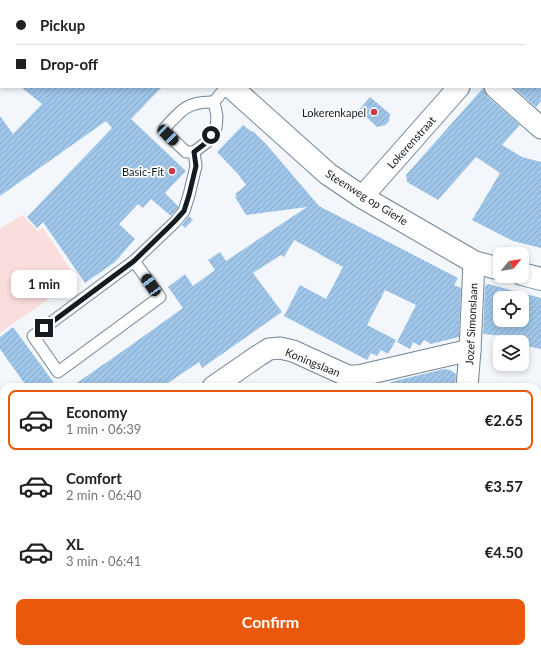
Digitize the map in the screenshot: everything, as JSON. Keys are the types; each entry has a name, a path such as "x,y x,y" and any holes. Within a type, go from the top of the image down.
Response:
{"street":[{"name":"Steenweg op Gierle","path":"232,88 328,174 362,197 474,262 493,266"},
{"name":"Lokerenstraat","path":"362,197 459,88"},
{"path":"496,88 541,128"},
{"name":"Jozef Simonslaan","path":"467,383 474,262"},
{"path":"529,276 541,279"},
{"name":"Koningslaan","path":"219,383 258,356 269,350 280,348 293,352 348,376 358,376 470,350"}],"lane":[{"path":"214,102 225,88"},
{"path":"202,101 214,102 217,116 216,128 207,142 194,152 186,152 168,135 165,128 176,115 188,106 202,101"},
{"path":"134,261 160,297 58,372 33,336 134,261 184,211 196,166 194,152"}],"shaded area":[{"path":"22,215 38,231 43,228 77,279 0,333 0,229"}],"building":[{"path":"22,88 161,88 131,119 186,171 165,193 178,206 171,216 151,199 143,208 138,204 119,224 135,239 115,262 85,283 43,222 37,228 27,217 112,128 106,121 0,196 0,116 13,134 42,104"},
{"path":"483,88 487,96 520,125 502,145 522,157 541,162 541,248 513,241 472,220 500,173 476,157 438,200 407,182 406,175"},
{"path":"514,88 541,88 541,101 536,107"},
{"name":"Lokerenkapel","path":"370,97 390,114 389,121 385,125 377,127 359,110"},
{"path":"243,125 252,132 253,131 266,144 319,206 458,278 454,285 461,288 459,337 431,344 424,340 420,346 413,342 410,349 397,342 416,305 385,290 367,325 396,340 388,354 381,350 377,356 371,353 367,360 284,316 300,285 326,299 343,267 294,240 284,257 281,255 253,273 282,312 202,368 199,362 168,383 77,383 183,308 168,287 185,274 193,286 215,270 208,260 220,252 226,261 307,207 246,215 235,197 237,196 235,194 246,185 238,174 217,152"},
{"path":"189,216 193,220 185,228 182,225"},
{"path":"488,284 514,291 493,291 493,327 529,327 529,295 541,298 541,349 529,346 529,335 483,334 485,286"},
{"path":"13,327 54,383 24,383 0,349 0,337"},
{"path":"444,369 450,370 456,374 455,383 391,382"}],"place":[{"name":"Lokerenkapel","path":"374,112"},
{"name":"Basic-Fit","path":"172,171"}],"route":[{"path":"44,328 134,261 184,211 196,166 194,152 207,142 211,135"}]}
